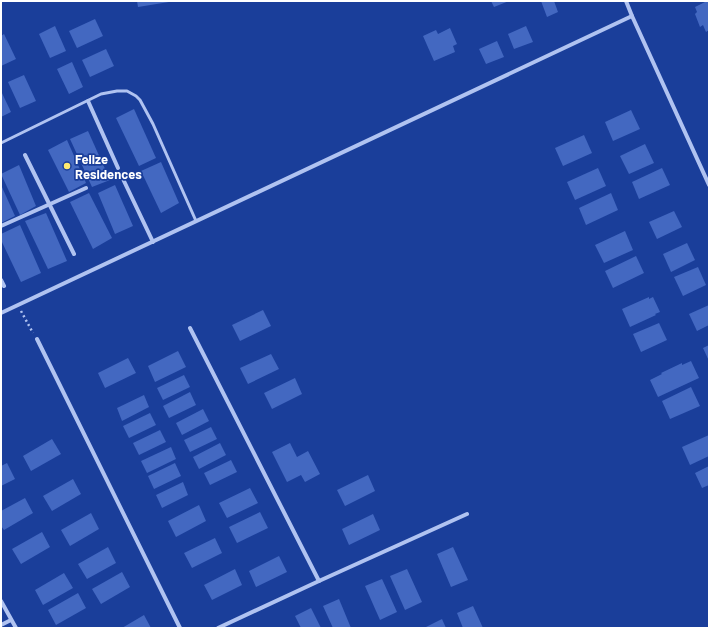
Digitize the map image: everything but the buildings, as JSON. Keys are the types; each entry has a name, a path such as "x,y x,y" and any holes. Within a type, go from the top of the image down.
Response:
{"street":[{"path":"626,1 709,185"},
{"path":"1,313 632,16"},
{"path":"88,101 118,168"},
{"path":"25,155 74,254"},
{"path":"123,179 153,242"},
{"path":"1,226 86,188"},
{"path":"1,280 4,286"},
{"path":"190,328 319,581"},
{"path":"38,339 180,628"},
{"path":"218,628 467,514"},
{"path":"1,601 16,628"},
{"path":"1,625 11,620"}],"lane":[{"path":"1,143 101,94 126,91 136,96 140,100 153,124 196,221"}],"path":[{"path":"17,306 38,339"}],"place":[{"name":"Felize Residences","path":"67,166"}]}
